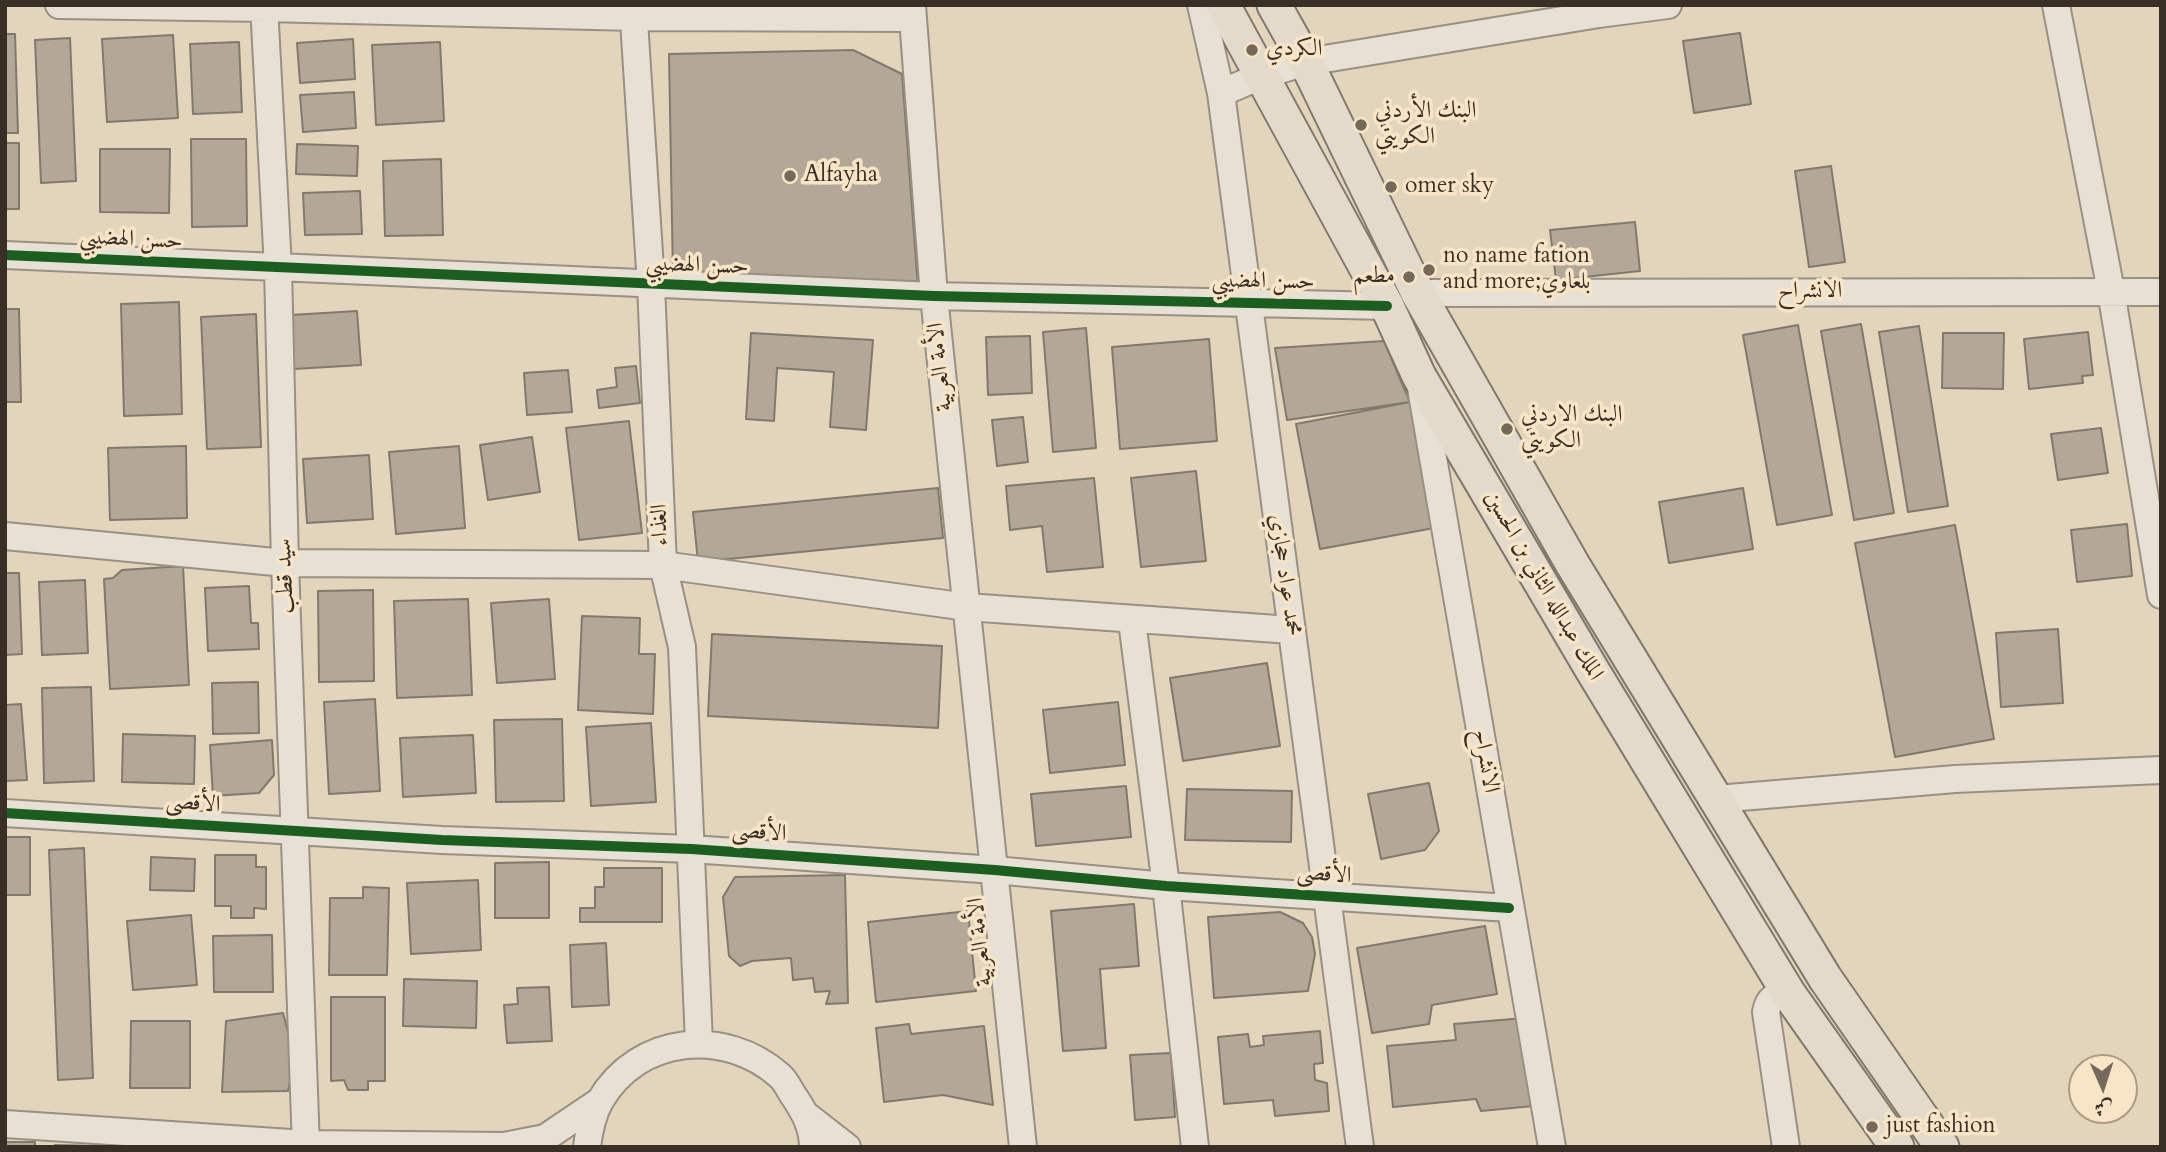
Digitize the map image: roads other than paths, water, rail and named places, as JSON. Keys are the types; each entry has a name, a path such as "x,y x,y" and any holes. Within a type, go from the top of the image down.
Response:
{"main road":[{"name":"الملك عبدالله الثاني بن الحسين","path":"1223,5 1387,306 1419,376 1591,668 1789,994 1897,1147"},
{"name":"الملك عبدالله الثاني بن الحسين","path":"1274,5 1306,62 1418,293 1573,565 1825,978 1942,1147"}],"street":[{"path":"59,5 912,11"},
{"name":"محمد عواد حجازي","path":"1201,5 1221,93 1360,1147"},
{"path":"1221,93 1263,75 1306,62 1599,10 1668,5"},
{"path":"2056,5 2111,291 2161,595"},
{"name":"سيد قطب","path":"265,6 278,268 285,563 306,1146"},
{"name":"الغذاء","path":"633,11 651,285 663,565 682,648 699,1043"},
{"name":"الأمة العربية","path":"912,11 934,296 1023,1147"},
{"name":"حسن الهضيبي","path":"5,255 934,296 1387,306"},
{"name":"الانشراح","path":"1418,293 2161,292"},
{"name":"الانشراح","path":"1419,376 1552,1147"},
{"path":"5,536 285,563 663,565 967,607 1132,621 1291,630"},
{"path":"1132,621 1166,886 1195,1147"},
{"path":"1717,799 1955,779 2161,771"},
{"name":"الأقصى","path":"5,813 442,840 691,849 995,870 1166,886 1510,908"},
{"path":"1786,1147 1766,1012 1770,1000 1775,996 1789,994"},
{"path":"587,1147 590,1126 600,1101 618,1077 642,1059 670,1047 699,1043 744,1052 781,1077 806,1115 847,1147"},
{"path":"5,1124 306,1146 505,1147 544,1138 600,1101"},
{"path":"806,1115 813,1147"}],"place":[{"name":"الكردي","path":"1252,50"},
{"name":"البنك الأردني الكويتي","path":"1361,125"},
{"name":"Alfayha","path":"790,176"},
{"name":"omer sky","path":"1391,187"},
{"name":"no name fation and more;بلعاوي","path":"1429,270"},
{"name":"مطعم","path":"1409,277"},
{"name":"البنك الاردني الكويتي","path":"1507,429"},
{"name":"just fashion","path":"1872,1127"}]}
